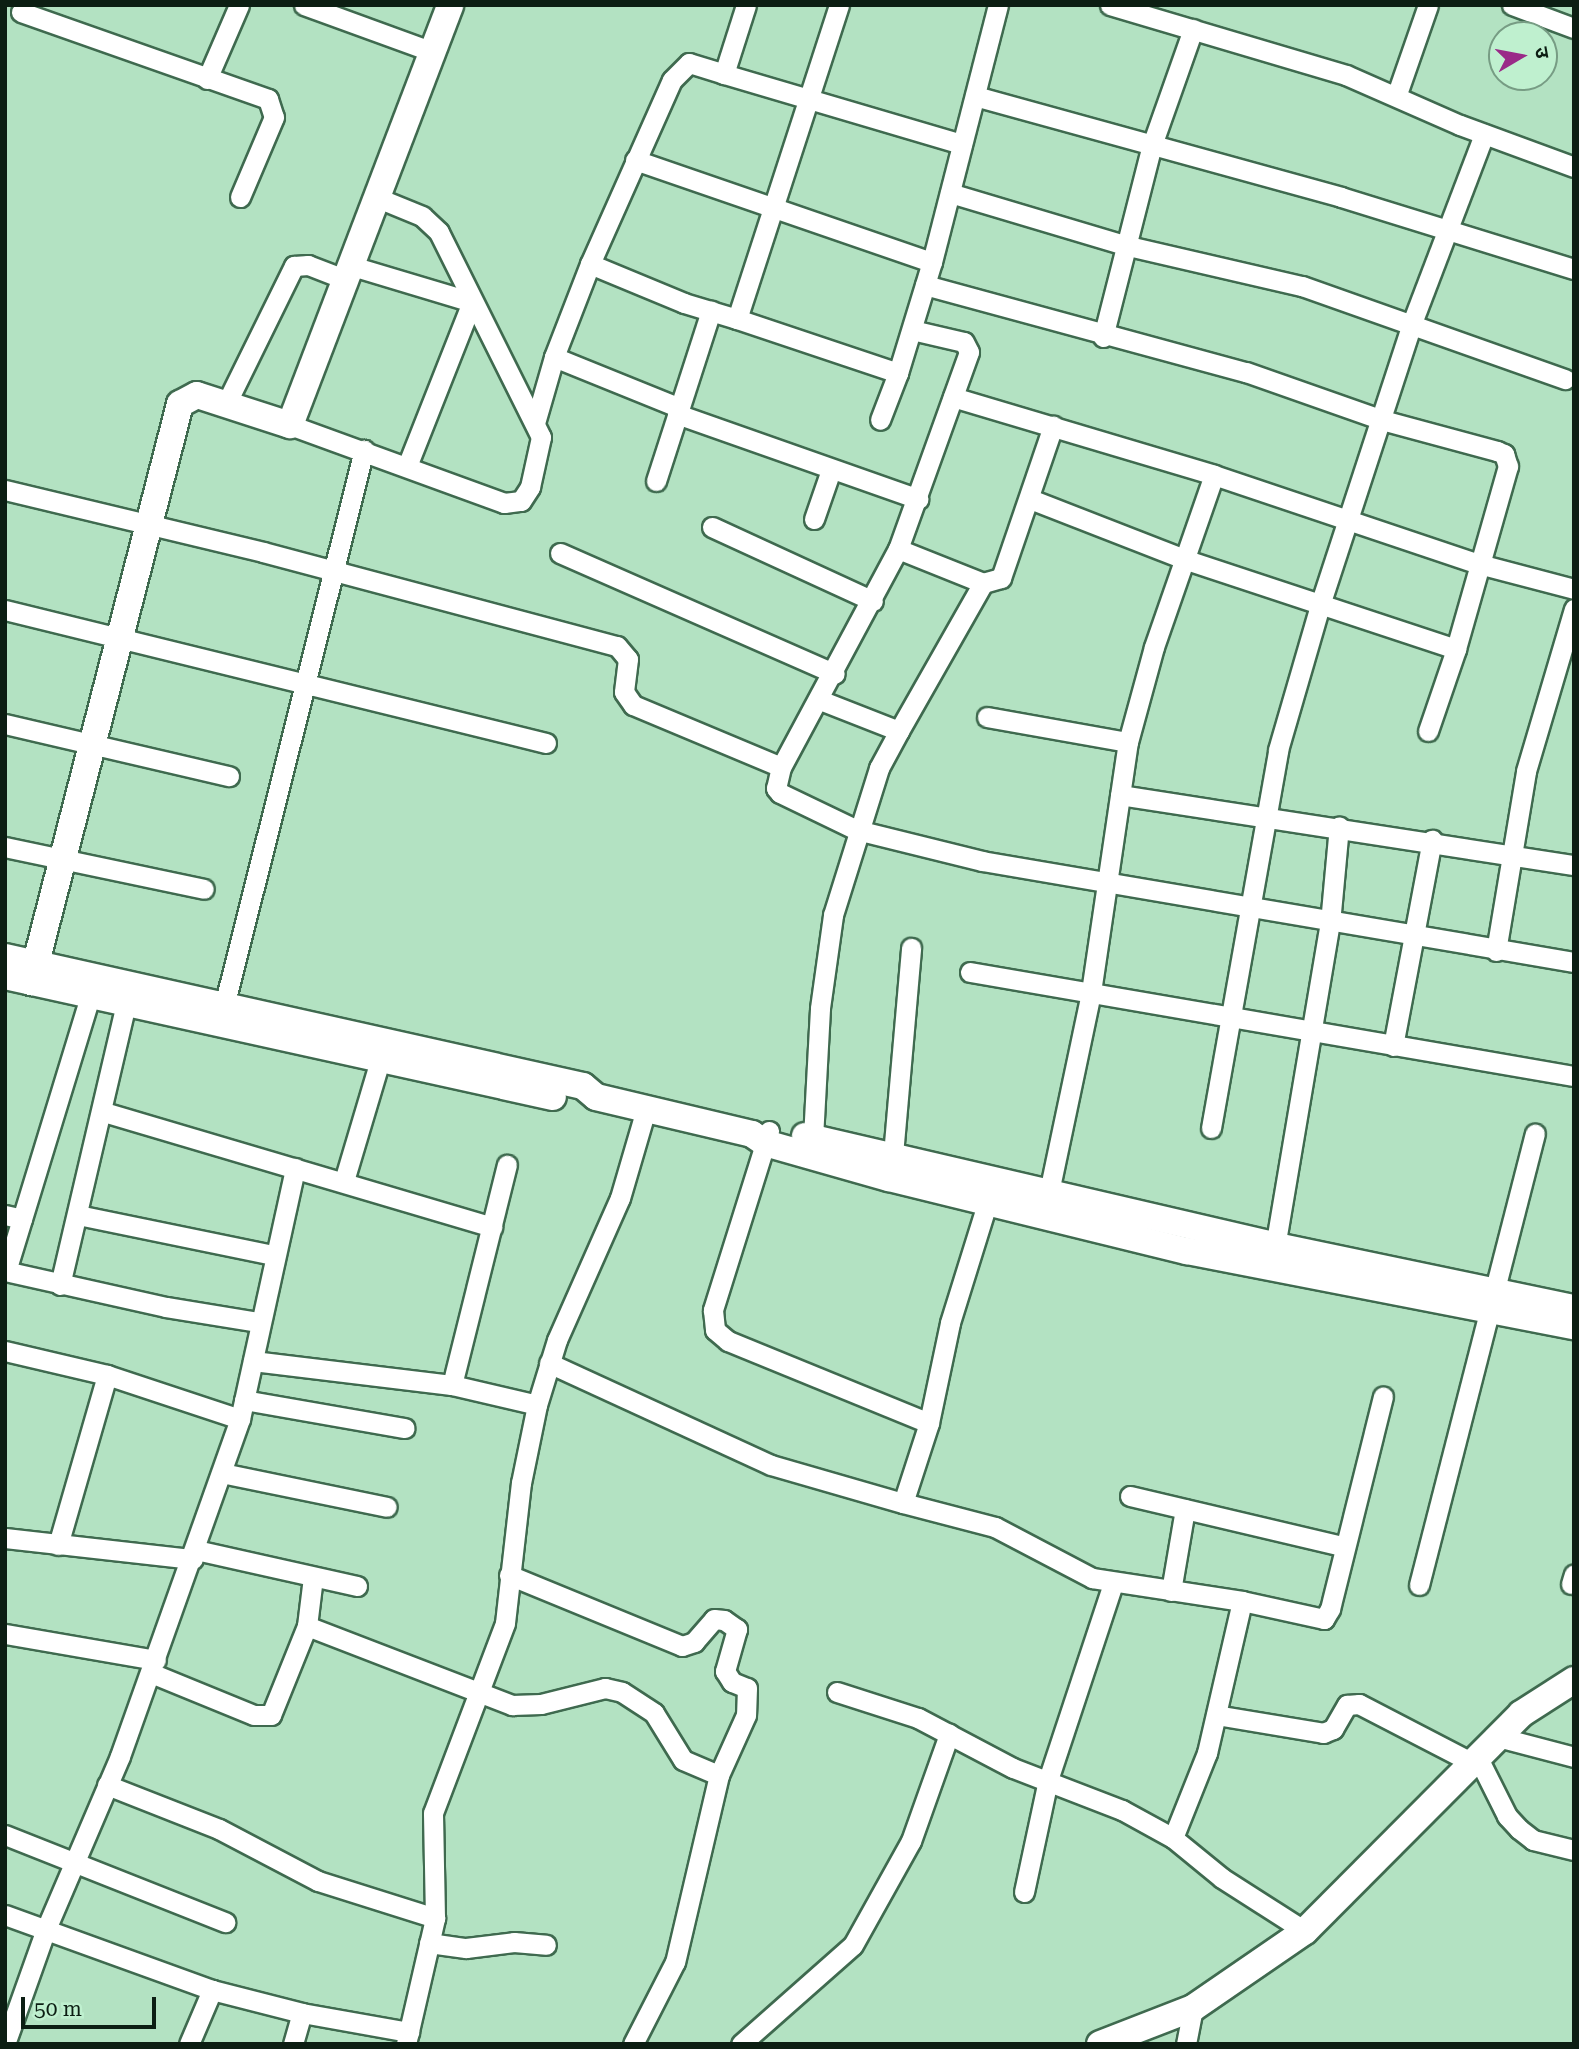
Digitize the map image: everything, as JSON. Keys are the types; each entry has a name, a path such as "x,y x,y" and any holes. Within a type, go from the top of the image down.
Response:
{"street":[{"path":"207,79 239,5"},
{"path":"304,5 433,52"},
{"path":"290,425 450,5"},
{"path":"724,74 747,5"},
{"path":"737,319 776,210 807,98 839,5"},
{"path":"880,420 898,373 932,262 998,5"},
{"path":"1110,5 1397,94 1483,134 1574,167"},
{"path":"1397,94 1428,5"},
{"path":"1513,5 1572,23"},
{"path":"21,12 207,79 263,96 274,107 240,197"},
{"path":"1103,337 1124,245 1152,145 1193,29"},
{"path":"535,422 554,357 590,264 678,70 689,64 962,144"},
{"path":"975,96 1449,229 1574,269"},
{"path":"1211,1128 1278,750 1320,605 1350,522 1412,323 1483,134"},
{"path":"635,160 932,262"},
{"path":"950,194 1124,245 1302,286 1565,379"},
{"path":"34,973 180,404 197,394 514,504 527,494 540,454 535,422 430,222 378,198"},
{"path":"590,264 711,311 898,373"},
{"path":"226,404 294,267 308,265 350,273 472,302"},
{"path":"925,285 1103,337 1246,372 1382,420 1504,454 1507,471 1456,649 1427,731"},
{"path":"407,466 472,302"},
{"path":"656,481 711,311"},
{"path":"912,330 967,346 953,397 898,549 835,674 781,767 776,788 780,793 857,830 982,861 1250,906 1330,923 1574,962"},
{"path":"554,357 679,411 831,470 918,499"},
{"path":"953,397 1214,475 1479,564 1574,589"},
{"path":"898,549 983,583 1001,578 1053,426"},
{"path":"223,1013 305,683 337,572 364,450"},
{"path":"814,519 831,470"},
{"path":"1049,1192 1091,992 1110,882 1128,742 1184,559 1214,475"},
{"path":"5,489 149,523 617,646 628,659 624,692 633,705 781,767"},
{"path":"1030,499 1184,559 1456,649"},
{"path":"712,527 873,601"},
{"path":"560,554 835,674"},
{"path":"813,1138 825,968 833,915 857,830 878,768 983,583"},
{"path":"1496,951 1526,771 1569,647 1574,608"},
{"path":"5,610 546,743"},
{"path":"820,700 899,731"},
{"path":"987,717 1128,742"},
{"path":"5,724 229,776"},
{"path":"1120,794 1514,853 1574,865"},
{"path":"1273,1258 1330,923 1339,826"},
{"path":"1393,1046 1432,841"},
{"path":"5,847 204,889"},
{"path":"894,1155 911,948"},
{"path":"5,957 34,973 91,993 129,991"},
{"path":"971,972 1574,1076"},
{"path":"5,976 34,973 129,991 384,1048 583,1086 596,1097 1273,1258 1490,1301 1574,1326"},
{"path":"60,1285 104,1112 129,991"},
{"path":"91,993 14,1217 6,1271 60,1285 259,1322"},
{"path":"344,1181 384,1048"},
{"path":"5,1914 212,1990 407,2038 435,1918 433,1812 505,1623 521,1483 537,1405 549,1363 620,1198 646,1109"},
{"path":"104,1112 492,1227"},
{"path":"1419,1585 1535,1134"},
{"path":"762,1136 813,1138 894,1155 991,1191 1049,1192 1273,1258"},
{"path":"762,1136 713,1310 715,1329 729,1341 929,1423"},
{"path":"452,1385 506,1165"},
{"path":"8,2031 46,1929 107,1786 222,1473 242,1409 273,1255 295,1168"},
{"path":"903,1503 929,1423 950,1323 991,1191"},
{"path":"78,1215 273,1255"},
{"path":"1490,1301 1574,1308"},
{"path":"5,1352 242,1409 405,1428"},
{"path":"253,1361 452,1385 537,1405"},
{"path":"549,1363 771,1465 995,1527 1073,1570 1114,1583 1242,1601 1324,1619 1383,1397"},
{"path":"58,1545 107,1375"},
{"path":"222,1473 387,1507"},
{"path":"1130,1496 1345,1547"},
{"path":"1171,1591 1185,1509"},
{"path":"5,1538 58,1545 194,1555 357,1586"},
{"path":"509,1575 682,1646 694,1642 715,1619 735,1626 737,1635 724,1671 732,1682 747,1688 749,1697 746,1715 719,1775 675,1962 633,2044"},
{"path":"5,1634 153,1666 267,1716 274,1712 307,1626 313,1577"},
{"path":"1024,1892 1048,1780 1114,1583"},
{"path":"1173,1838 1207,1753 1242,1601"},
{"path":"307,1626 480,1693 527,1705 605,1688 622,1692 654,1713 683,1760 719,1775"},
{"path":"1100,2044 1194,2008 1305,1931 1521,1714 1574,1681"},
{"path":"837,1692 918,1718 1048,1780 1107,1803 1173,1838 1222,1878 1305,1931"},
{"path":"1216,1715 1323,1733 1333,1729 1347,1705 1359,1704 1476,1760 1507,1816 1520,1829 1532,1840 1574,1850"},
{"path":"741,2044 853,1944 911,1841 949,1734"},
{"path":"1498,1737 1574,1757"},
{"path":"107,1786 219,1829 318,1881 435,1918"},
{"path":"5,1835 225,1922"},
{"path":"429,1943 467,1948 514,1942 546,1945"},
{"path":"189,2044 212,1990"},
{"path":"1186,2044 1194,2008"},
{"path":"293,2044 302,2013"}]}
